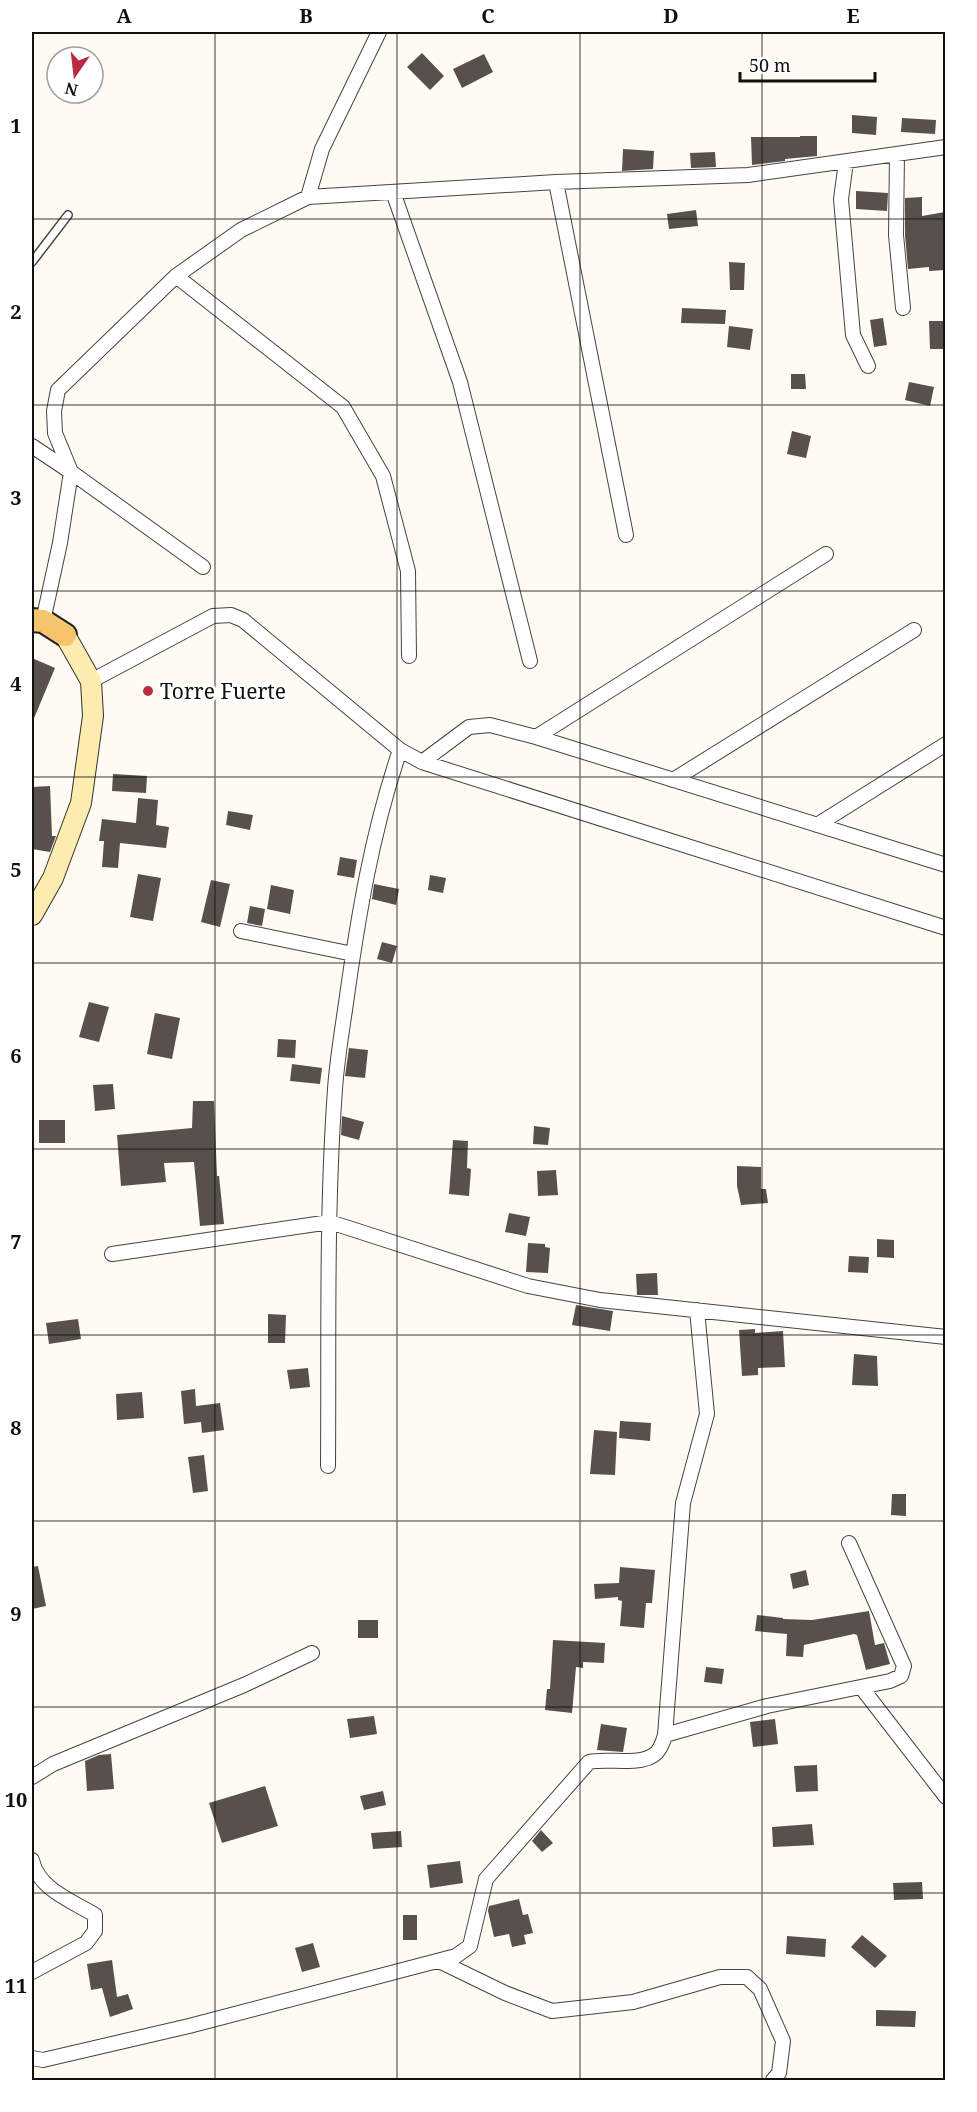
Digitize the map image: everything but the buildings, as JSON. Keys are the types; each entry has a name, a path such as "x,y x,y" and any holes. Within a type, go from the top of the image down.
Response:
{"main road":[{"path":"32,915 53,878 81,803 93,716 91,681 65,635 37,620"}],"street":[{"path":"308,197 322,149 379,32"},
{"path":"37,620 60,543 71,472 56,433 54,411 58,390 176,276 241,230 308,197 556,182 748,175 945,147"},
{"path":"897,154 896,235 903,308"},
{"path":"846,162 841,199 854,335 868,366"},
{"path":"556,182 626,535"},
{"path":"393,192 460,382 530,661"},
{"path":"176,276 343,407 383,476 408,571 409,656"},
{"path":"32,446 203,567"},
{"path":"536,737 826,554"},
{"path":"91,681 213,616 231,615 243,620 400,750 422,762 945,928"},
{"path":"673,780 914,630"},
{"path":"422,762 469,727 490,725 536,737 945,865"},
{"path":"817,825 945,744"},
{"path":"328,1466 330,1222 335,1087 353,954 369,862 385,794 400,750"},
{"path":"241,931 353,954"},
{"path":"112,1254 330,1222 528,1286 600,1300 945,1337"},
{"path":"32,2058 43,2060 189,2026 456,1956 470,1946 486,1879 589,1762 600,1759 625,1761 650,1758 660,1750 665,1735 683,1503 707,1414 697,1310"},
{"path":"665,1735 767,1706 891,1681 901,1676 904,1666 849,1543"},
{"path":"32,1777 53,1764 312,1653"},
{"path":"861,1687 945,1797"},
{"path":"32,1860 34,1870 43,1883 95,1915 94,1931 86,1943 32,1972"},
{"path":"439,1961 505,1993 552,2011 633,2002 720,1977 747,1977 760,1989 783,2041 780,2073 773,2080"}],"lane":[{"path":"32,262 68,215"}],"place":[{"name":"Torre Fuerte","path":"148,691"}]}
